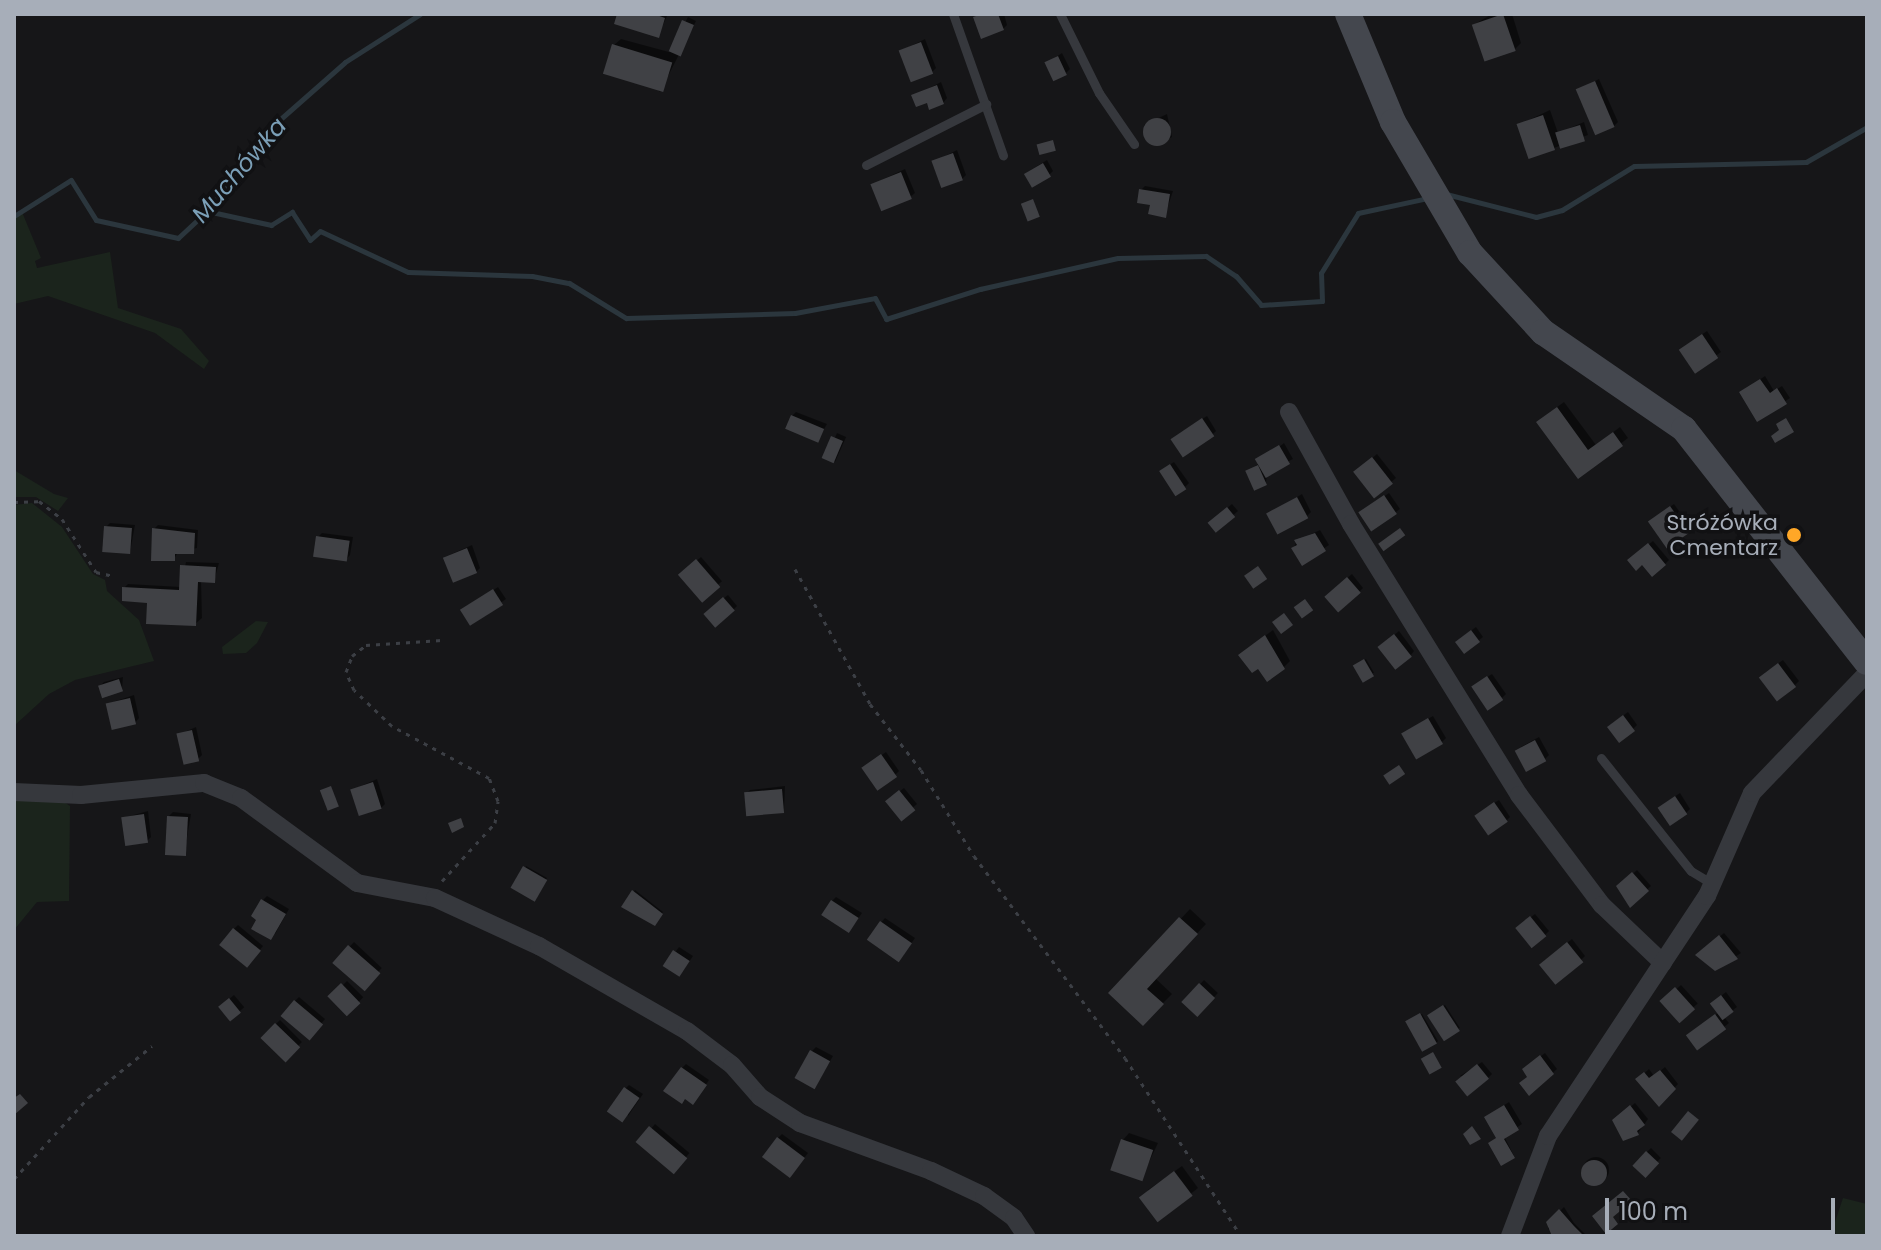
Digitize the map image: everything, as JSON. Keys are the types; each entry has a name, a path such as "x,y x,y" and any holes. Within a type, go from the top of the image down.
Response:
{"main road":[{"path":"1348,14 1393,122 1434,196 1502,292 1543,332 1684,429 1867,662"}],"street":[{"path":"1289,412 1351,524 1519,795 1602,905 1663,963"},
{"path":"1510,1236 1548,1136 1713,884 1752,793 1867,673"},
{"path":"14,792 81,795 204,783 241,798 357,883 435,898 539,946 687,1031 732,1065 760,1097 800,1123 931,1171 984,1196 1014,1218 1026,1236"}],"lane":[{"path":"953,14 1003,155"},
{"path":"1060,14 1111,114 1134,144"},
{"path":"866,165 986,104"},
{"path":"1601,758 1691,871 1713,884"}],"path":[{"path":"14,502 39,501 62,519 96,572 114,576"},
{"path":"795,569 870,704 921,770 974,856 1125,1058 1241,1236"},
{"path":"435,898 446,873 495,823 498,801 489,778 392,726 354,690 346,672 352,656 366,645 442,640"},
{"path":"14,1179 89,1097 152,1046"}],"shaded area":[{"path":"22,212 41,258 35,261 37,268 110,252 118,308 181,329 209,361 204,369 155,333 48,296 14,304 14,215"},
{"path":"14,470 54,494 68,498 58,511 36,497 14,497"},
{"path":"32,503 62,527 93,574 105,580 107,591 139,620 154,661 75,680 49,694 14,726 14,505"},
{"path":"256,621 268,622 257,643 246,653 223,654 222,647"},
{"path":"14,797 61,800 70,806 69,901 37,902 14,930"},
{"path":"1843,1198 1867,1204 1867,1236 1837,1236 1833,1228"}],"building":[{"path":"617,14 654,14 665,18 659,38 614,24"},
{"path":"998,14 1004,30 981,39 973,17"},
{"path":"1503,14 1516,51 1484,62 1472,25"},
{"path":"682,20 694,25 681,56 669,51"},
{"path":"921,42 933,74 911,82 899,51"},
{"path":"612,44 672,62 663,92 603,74"},
{"path":"1058,56 1067,75 1053,81 1044,62"},
{"path":"1595,81 1615,127 1595,135 1576,89"},
{"path":"937,85 944,104 929,110 927,103 916,107 911,95"},
{"path":"1543,115 1555,150 1529,159 1517,124"},
{"path":"1157,118 1167,122 1171,132 1167,142 1157,146 1147,142 1143,132 1147,122"},
{"path":"1580,125 1585,141 1560,149 1555,133"},
{"path":"1053,140 1056,151 1039,155 1037,144"},
{"path":"953,153 963,180 941,188 931,161"},
{"path":"1043,163 1051,177 1032,188 1024,174"},
{"path":"901,172 912,199 881,211 870,184"},
{"path":"1139,189 1170,194 1166,218 1148,214 1150,205 1137,203"},
{"path":"1033,199 1040,217 1028,221 1021,204"},
{"path":"1702,334 1718,358 1695,374 1679,350"},
{"path":"1760,379 1770,393 1777,388 1787,404 1757,422 1739,392"},
{"path":"1557,407 1588,450 1613,432 1623,446 1578,479 1536,422"},
{"path":"791,415 824,429 818,443 785,429"},
{"path":"1202,418 1214,436 1183,457 1170,439"},
{"path":"1786,418 1794,432 1775,443 1771,436 1779,430 1776,424"},
{"path":"831,436 843,441 834,463 822,458"},
{"path":"1279,445 1290,464 1266,478 1255,459"},
{"path":"1372,457 1393,484 1374,499 1353,472"},
{"path":"1170,464 1186,489 1175,496 1159,471"},
{"path":"1258,465 1267,485 1254,491 1245,471"},
{"path":"1384,495 1397,514 1371,531 1358,512"},
{"path":"1297,497 1308,518 1277,535 1266,513"},
{"path":"1670,506 1689,533 1667,549 1648,521"},
{"path":"1227,507 1235,517 1216,533 1208,523"},
{"path":"104,526 132,528 130,554 102,552"},
{"path":"152,528 195,533 194,554 175,554 175,561 151,561"},
{"path":"1400,528 1405,535 1383,551 1378,544"},
{"path":"1315,533 1326,551 1302,566 1291,548 1297,545 1294,540"},
{"path":"316,536 350,541 347,562 313,557"},
{"path":"1648,543 1666,565 1652,577 1642,565 1636,571 1627,560"},
{"path":"467,548 477,573 453,583 443,558"},
{"path":"696,559 720,587 702,603 678,575"},
{"path":"180,565 216,567 215,583 198,582 196,626 146,624 147,603 122,601 122,587 179,590"},
{"path":"1258,566 1267,579 1253,589 1244,576"},
{"path":"1347,577 1361,593 1338,613 1324,597"},
{"path":"493,589 503,605 470,626 460,610"},
{"path":"723,597 735,611 715,628 703,614"},
{"path":"1305,599 1313,610 1302,619 1294,607"},
{"path":"1284,613 1293,625 1281,634 1272,622"},
{"path":"1471,630 1480,642 1464,654 1455,642"},
{"path":"1394,634 1412,657 1395,670 1377,647"},
{"path":"1265,635 1285,669 1267,682 1258,669 1252,673 1238,655"},
{"path":"1364,659 1374,676 1363,683 1353,666"},
{"path":"1778,663 1796,687 1777,701 1759,677"},
{"path":"1487,676 1503,700 1487,711 1471,687"},
{"path":"119,679 123,691 102,698 98,686"},
{"path":"130,698 136,724 112,730 106,704"},
{"path":"1623,715 1635,731 1619,743 1607,727"},
{"path":"1428,718 1443,744 1416,759 1401,734"},
{"path":"192,730 199,761 184,765 176,734"},
{"path":"1535,740 1546,761 1526,772 1515,751"},
{"path":"881,754 897,777 877,791 861,768"},
{"path":"1399,765 1405,774 1389,785 1383,776"},
{"path":"373,782 382,809 359,816 350,789"},
{"path":"331,786 339,807 328,811 320,790"},
{"path":"782,789 784,813 746,816 744,792"},
{"path":"899,790 915,810 901,822 885,801"},
{"path":"1675,796 1687,814 1670,826 1658,808"},
{"path":"1494,802 1508,822 1488,835 1474,816"},
{"path":"144,814 148,843 125,846 121,817"},
{"path":"167,816 188,817 186,856 165,855"},
{"path":"461,818 464,827 452,833 448,823"},
{"path":"523,866 547,880 535,902 510,888"},
{"path":"1632,872 1649,891 1630,908 1616,886"},
{"path":"632,890 663,914 655,926 621,907"},
{"path":"261,899 286,914 271,940 251,929 256,920 251,916"},
{"path":"831,900 859,918 849,933 821,915"},
{"path":"1530,916 1546,936 1532,948 1515,928"},
{"path":"1179,917 1198,934 1147,989 1164,1004 1143,1026 1108,993"},
{"path":"880,921 912,943 899,962 867,940"},
{"path":"233,928 261,951 247,968 219,945"},
{"path":"1719,935 1738,959 1715,971 1695,955"},
{"path":"1567,942 1583,962 1555,985 1539,965"},
{"path":"348,945 380,973 365,991 332,963"},
{"path":"673,950 690,961 679,977 663,966"},
{"path":"341,983 360,1003 347,1016 327,996"},
{"path":"1199,983 1215,998 1197,1017 1181,1002"},
{"path":"1675,987 1695,1009 1679,1023 1659,1001"},
{"path":"1721,995 1734,1012 1722,1020 1710,1003"},
{"path":"229,998 241,1013 230,1022 218,1007"},
{"path":"294,1000 323,1024 310,1041 281,1016"},
{"path":"1443,1005 1460,1031 1444,1041 1427,1015"},
{"path":"1420,1013 1437,1044 1422,1052 1405,1021"},
{"path":"1715,1014 1726,1029 1697,1051 1686,1035"},
{"path":"275,1023 300,1047 286,1062 260,1038"},
{"path":"810,1050 830,1061 815,1089 794,1078"},
{"path":"1433,1052 1442,1068 1429,1075 1421,1059"},
{"path":"1540,1055 1554,1074 1529,1096 1519,1083 1527,1077 1522,1069"},
{"path":"1477,1064 1489,1079 1467,1096 1455,1082"},
{"path":"681,1067 707,1085 693,1105 685,1099 682,1104 663,1091"},
{"path":"1660,1070 1676,1089 1659,1107 1635,1079 1644,1072 1649,1078"},
{"path":"624,1087 640,1098 622,1122 607,1112"},
{"path":"20,1094 28,1103 14,1115 14,1098"},
{"path":"1504,1105 1519,1130 1504,1139 1515,1158 1501,1166 1488,1143 1496,1138 1484,1117"},
{"path":"1630,1105 1645,1125 1637,1131 1639,1135 1623,1141 1612,1120"},
{"path":"1688,1111 1699,1120 1682,1141 1671,1132"},
{"path":"649,1126 687,1158 674,1174 636,1142"},
{"path":"1472,1126 1481,1139 1470,1145 1463,1134"},
{"path":"777,1137 805,1158 790,1178 762,1157"},
{"path":"1121,1139 1153,1150 1142,1181 1110,1170"},
{"path":"1646,1151 1659,1163 1646,1178 1632,1166"},
{"path":"1594,1160 1603,1164 1607,1173 1603,1182 1594,1186 1585,1182 1581,1173 1585,1164"},
{"path":"1174,1171 1193,1196 1158,1222 1139,1197"},
{"path":"1623,1191 1632,1201 1613,1217 1618,1224 1606,1234 1592,1216"},
{"path":"1559,1209 1584,1236 1552,1236 1546,1222"}],"waterway":[{"name":"Muchówka","path":"14,216 71,180 96,220 178,238 207,211 260,137 345,62 420,14"},
{"path":"1446,194 1536,217 1562,210 1634,166 1806,162 1867,127"},
{"path":"207,211 271,225 292,212 310,240 320,231 408,272 532,276 569,283 626,318 795,313 875,298 886,319 980,289 1118,258 1206,256 1236,276 1261,305 1322,301 1321,273 1358,213 1428,198"}],"place":[{"name":"Stróżówka Cmentarz","path":"1794,535"}]}
